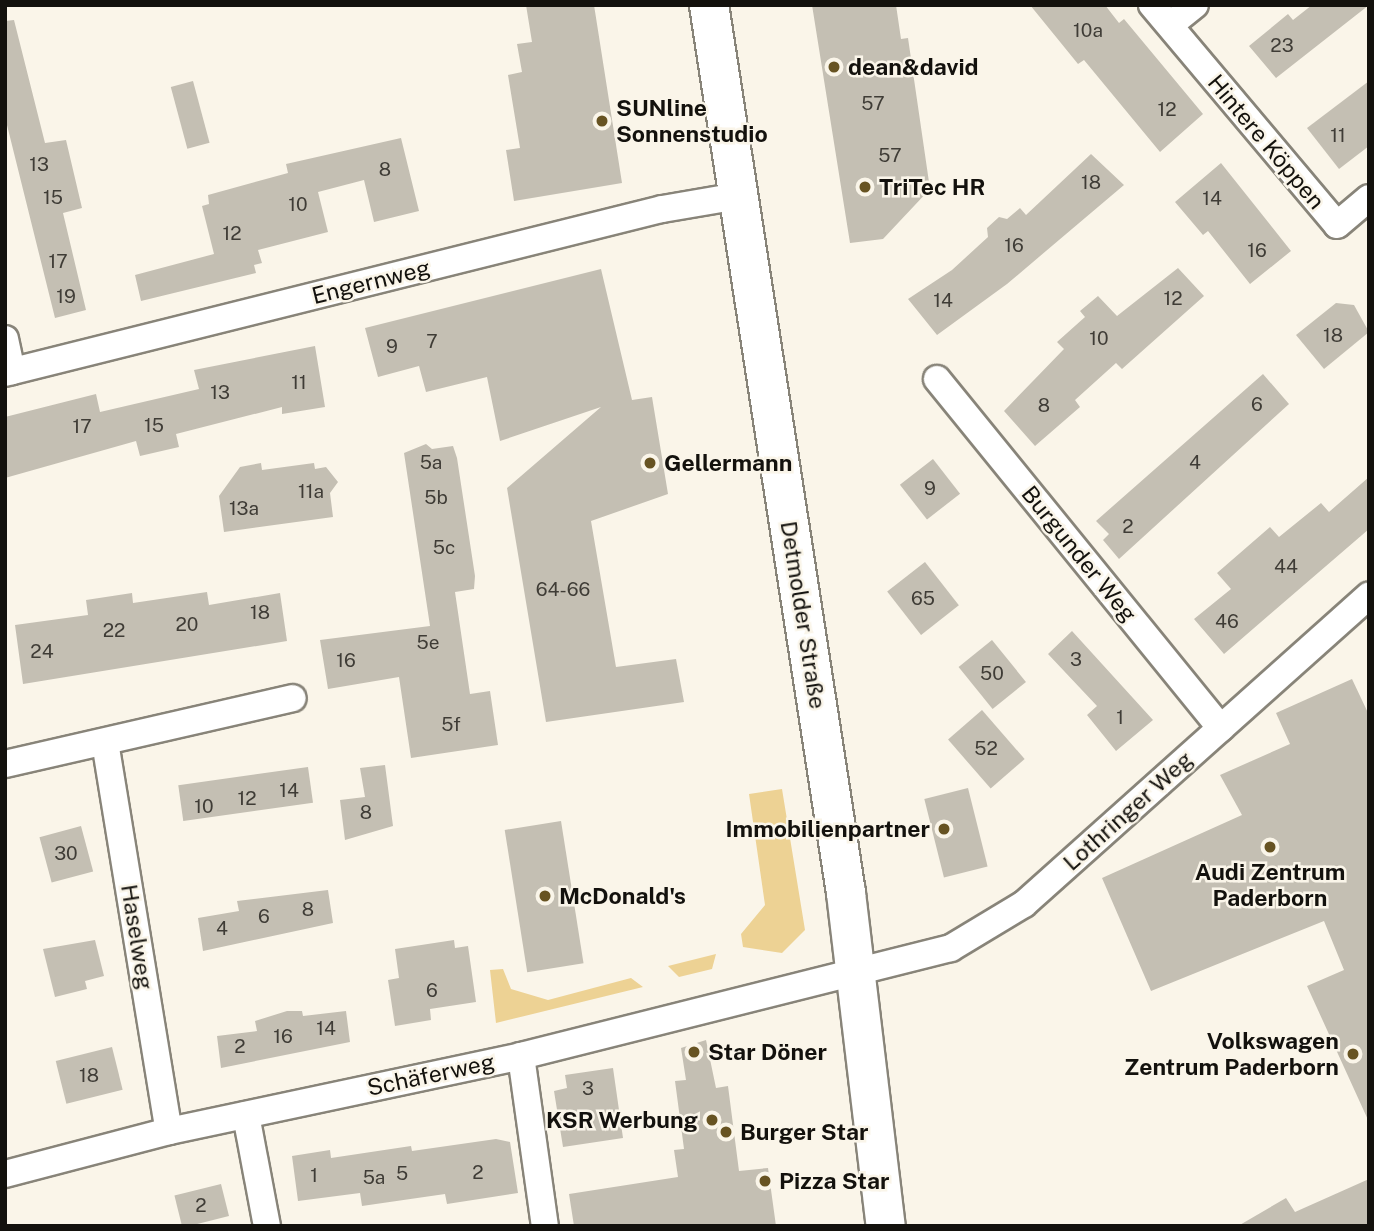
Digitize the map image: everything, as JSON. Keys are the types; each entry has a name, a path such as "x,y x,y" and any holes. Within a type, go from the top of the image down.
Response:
{"main road":[{"name":"Detmolder Straße","path":"709,5 855,971 886,1226"}],"street":[{"name":"Hintere Köppen","path":"1152,5 1337,225 1369,198"},
{"path":"1170,26 1195,5"},
{"name":"Engernweg","path":"9,372 662,209 738,197"},
{"path":"5,339 9,372"},
{"name":"Burgunder Weg","path":"937,379 1221,728"},
{"name":"Lothringer Weg","path":"855,971 951,948 1024,904 1369,594"},
{"path":"5,764 293,698"},
{"name":"Haselweg","path":"105,742 169,1131"},
{"name":"Schäferweg","path":"5,1174 169,1131 521,1056 855,971"},
{"path":"521,1056 545,1226"},
{"path":"246,1115 267,1226"}],"shaded area":[{"path":"782,789 805,930 782,953 743,947 741,934 765,905 749,794"},
{"path":"716,954 712,969 679,977 668,966"},
{"path":"503,969 511,989 548,1000 631,978 643,987 496,1023 490,970"}],"building":[{"path":"526,5 594,5 622,183 514,201 506,150 520,148 508,75 522,72 517,44 532,42"},
{"path":"812,5 896,5 901,39 908,38 930,189 883,239 850,243"},
{"path":"1030,5 1105,5 1119,23 1124,19 1203,114 1160,152 1084,60 1078,64"},
{"path":"1312,5 1369,5 1276,78 1249,46 1288,14 1293,20"},
{"path":"14,20 45,143 66,140 82,208 63,213 86,310 55,318 5,117 5,21"},
{"path":"193,81 210,143 187,149 171,87"},
{"path":"1369,81 1369,146 1339,169 1307,128"},
{"path":"401,138 419,211 374,222 364,180 318,192 328,232 258,250 262,263 254,265 256,273 141,301 135,275 214,254 202,206 209,204 208,195 288,173 286,164"},
{"path":"1091,154 1124,185 1007,284 937,335 908,299 952,270 988,237 987,228 999,217 1007,219 1020,208 1026,215"},
{"path":"1221,163 1291,251 1250,284 1208,231 1203,235 1175,202"},
{"path":"1178,268 1204,296 1122,369 1116,363 1075,400 1080,407 1035,446 1004,411 1064,349 1057,342 1085,317 1080,311 1098,296 1117,316"},
{"path":"601,269 632,400 652,397 668,494 591,521 616,667 676,659 684,702 546,722 507,488 601,407 500,441 487,377 426,392 419,366 378,377 365,328"},
{"path":"1336,303 1354,305 1369,332 1324,369 1296,335"},
{"path":"315,346 325,407 282,414 282,407 176,434 179,447 140,456 136,441 5,478 5,417 96,394 100,412 199,389 194,370"},
{"path":"1263,374 1289,404 1119,559 1103,540 1109,534 1096,521"},
{"path":"426,444 432,449 453,446 457,458 475,576 474,589 455,592 470,694 490,691 498,745 411,758 399,677 328,689 320,640 430,626 404,453"},
{"path":"933,459 960,494 927,520 900,485"},
{"path":"261,463 262,470 314,463 315,469 326,467 338,482 330,493 333,517 224,532 219,496 240,467"},
{"path":"1369,477 1369,529 1224,654 1194,619 1231,589 1217,573 1270,527 1279,537 1321,503 1329,512"},
{"path":"925,562 959,605 921,635 887,592"},
{"path":"207,592 209,605 280,593 287,641 23,684 15,625 88,615 86,600 132,593 133,603"},
{"path":"1072,631 1153,720 1116,751 1087,715 1097,706 1048,654"},
{"path":"992,640 1026,682 993,709 959,667"},
{"name":"Audi Zentrum Paderborn","path":"1352,679 1369,715 1369,1122 1307,986 1344,970 1324,921 1151,991 1102,878 1242,815 1220,775 1290,744 1276,713"},
{"path":"982,710 1025,759 991,789 948,740"},
{"path":"385,765 393,826 345,840 340,800 365,797 360,768"},
{"path":"308,767 313,803 183,821 178,785"},
{"path":"968,788 988,867 944,877 924,799"},
{"name":"McDonald's","path":"561,821 584,963 527,972 505,830"},
{"path":"81,826 93,871 52,883 39,837"},
{"path":"328,890 333,923 203,951 198,918 239,911 237,901"},
{"path":"95,940 104,976 85,981 87,989 55,997 43,949"},
{"path":"454,940 455,948 468,946 476,1002 430,1009 431,1020 395,1026 388,980 399,978 395,949"},
{"path":"287,1011 302,1011 303,1016 346,1011 350,1042 221,1068 217,1036 257,1031 255,1021"},
{"path":"706,1040 716,1088 728,1086 739,1171 768,1168 776,1226 574,1226 569,1194 678,1177 674,1150 684,1149 675,1081 686,1080 681,1048"},
{"path":"112,1047 123,1090 66,1104 56,1061"},
{"path":"613,1068 623,1138 563,1147 554,1091 567,1088 565,1075"},
{"path":"496,1139 510,1142 518,1193 447,1204 445,1194 362,1206 360,1193 298,1201 292,1156 330,1150 331,1158 411,1146 412,1151"},
{"path":"1369,1179 1369,1226 1238,1226 1286,1198 1295,1212"},
{"path":"221,1184 229,1216 182,1226 174,1196"}],"place":[{"name":"dean&david","path":"834,67"},
{"name":"SUNline Sonnenstudio","path":"602,121"},
{"name":"TriTec HR","path":"865,187"},
{"name":"Gellermann","path":"650,463"},
{"name":"Immobilienpartner","path":"944,829"},
{"name":"Audi Zentrum Paderborn","path":"1270,847"},
{"name":"McDonald's","path":"545,896"},
{"name":"Star Döner","path":"694,1052"},
{"name":"Volkswagen Zentrum Paderborn","path":"1353,1054"},
{"name":"KSR Werbung","path":"712,1120"},
{"name":"Burger Star","path":"726,1132"},
{"name":"Pizza Star","path":"765,1181"}]}
